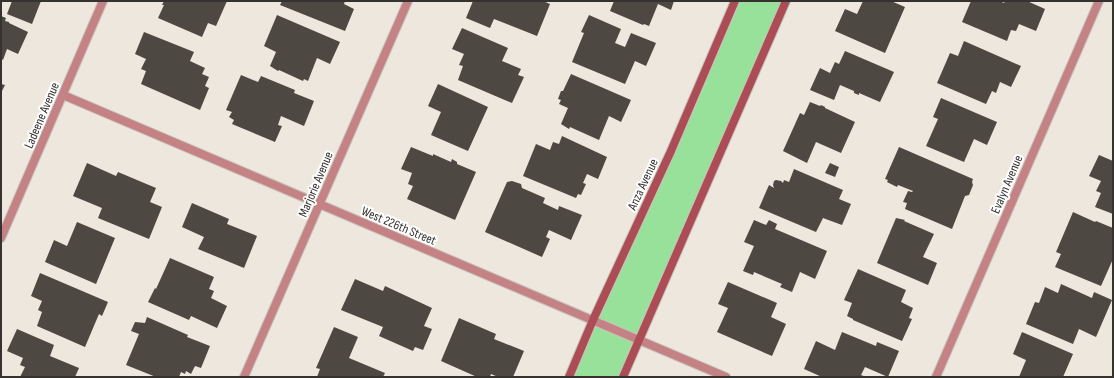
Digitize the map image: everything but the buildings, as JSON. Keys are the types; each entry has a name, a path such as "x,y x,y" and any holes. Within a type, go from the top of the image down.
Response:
{"main road":[{"name":"Anza Avenue","path":"569,377 593,320 671,151 735,1"},
{"path":"623,377 786,1"}],"street":[{"name":"Ladeene Avenue","path":"1,238 103,1"},
{"name":"Marjorie Avenue","path":"244,377 408,1"},
{"name":"Evalyn Avenue","path":"936,377 1099,1"},
{"name":"West 226th Street","path":"63,95 726,377"}],"green space":[{"path":"732,1 784,1 623,377 569,377"}]}
